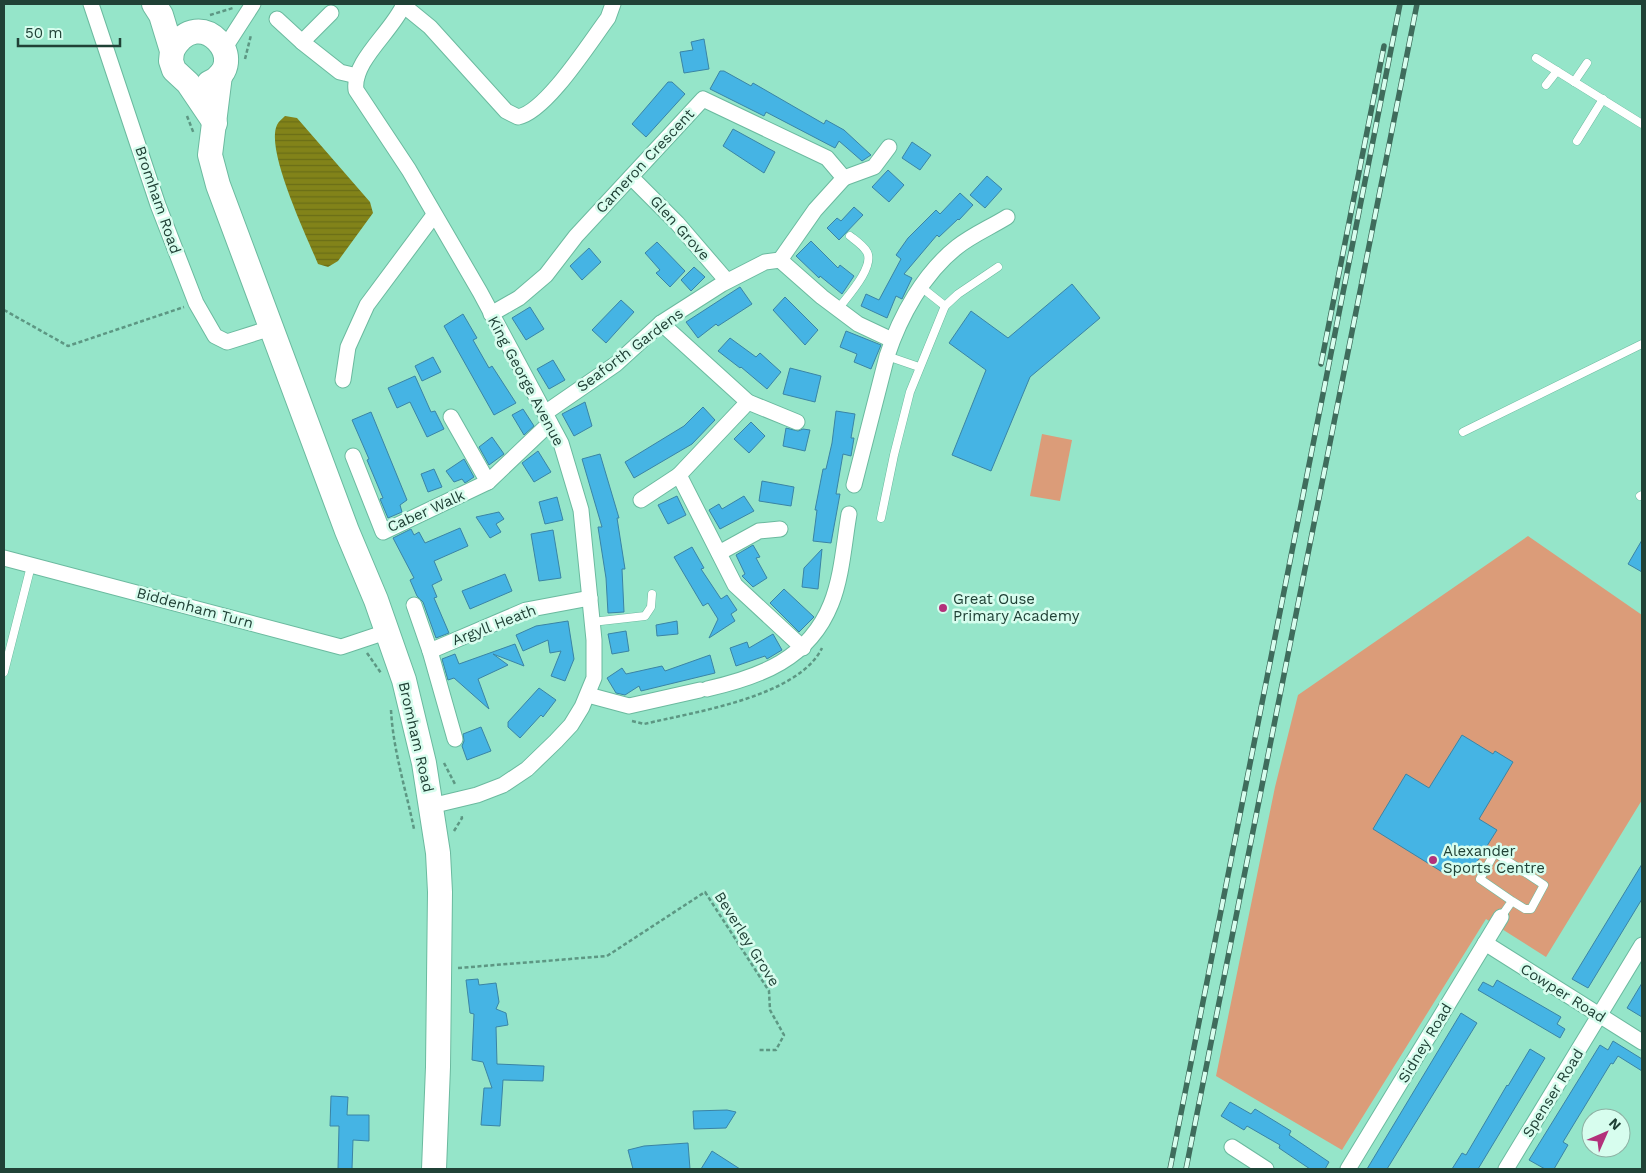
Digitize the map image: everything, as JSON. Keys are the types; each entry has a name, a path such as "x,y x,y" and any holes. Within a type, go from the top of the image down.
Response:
{"main road":[{"path":"157,9 211,38 226,58 220,75 205,85 188,83"},
{"path":"157,9 172,51"},
{"path":"211,38 186,34 177,41 172,51 171,61 174,70 188,83 215,123"},
{"name":"Bromham Road","path":"220,75 210,155 214,170 270,328 347,531 376,600 410,705 431,806 438,863 439,969 434,1169"}],"street":[{"name":"Bromham Road","path":"91,4 158,205 196,303 215,336 227,342 270,328"},
{"path":"277,19 302,42 340,72 357,76 365,59 398,16 404,4 430,27 506,111 518,117 531,112 553,90 608,18 613,4"},
{"path":"211,38 249,7"},
{"path":"302,42 330,13"},
{"name":"King George Avenue","path":"357,76 357,94 409,170 492,314 561,443 581,510 590,598 594,678 588,695 571,725 527,768 503,785 478,795 431,806"},
{"name":"Cameron Crescent","path":"492,314 520,298 546,276 576,236 702,99 826,158 844,178"},
{"path":"889,148 874,167 844,178 815,210 780,260 858,324 892,340"},
{"name":"Glen Grove","path":"632,177 677,223 727,282"},
{"path":"343,380 348,347 367,306 434,215"},
{"path":"854,485 892,340 921,288 957,247 1007,217"},
{"name":"Seaforth Gardens","path":"547,418 616,364 661,323 727,282 765,262 780,260"},
{"path":"661,323 748,402 797,422"},
{"path":"641,500 680,475 748,402"},
{"path":"451,417 488,482"},
{"name":"Caber Walk","path":"353,456 383,532 488,482 547,418"},
{"path":"680,475 735,585 803,648"},
{"path":"588,695 629,706 704,690 756,676 803,648 822,623 832,603 849,514"},
{"path":"719,553 759,531 780,529"},
{"name":"Biddenham Turn","path":"4,558 341,647 386,632"},
{"name":"Argyll Heath","path":"430,651 526,610 590,598"},
{"path":"414,605 430,651 455,739"},
{"name":"Sidney Road","path":"1348,1169 1501,917"},
{"name":"Cowper Road","path":"1485,943 1642,1042"},
{"name":"Spenser Road","path":"1506,1169 1642,945"},
{"path":"1232,1147 1266,1169"}],"lane":[{"path":"1536,58 1642,124"},
{"path":"1574,82 1587,63"},
{"path":"1546,85 1557,71"},
{"path":"1577,141 1603,99"},
{"path":"838,309 857,284 868,260 868,253 864,247 850,236"},
{"path":"881,518 894,455 920,367 945,306 958,294 998,267"},
{"path":"921,288 945,306"},
{"path":"1463,432 1642,344"},
{"path":"887,356 920,367"},
{"path":"4,672 31,566"},
{"path":"592,622 645,616 651,607 652,594"},
{"path":"1494,854 1512,863 1544,885 1532,909 1525,908 1512,901 1480,879 1494,854"},
{"path":"1501,917 1512,901"}],"path":[{"path":"4,310 68,346 196,303"},
{"path":"629,720 644,724 722,705 782,686 816,660 825,643"},
{"path":"367,653 375,662 382,675"},
{"path":"391,709 402,780 408,796 416,838"},
{"name":"Beverley Grove","path":"439,969 607,956 705,892 769,991 770,1010 784,1035 776,1050 759,1050"}],"shaded area":[{"path":"285,116 297,118 370,202 373,213 338,261 328,267 318,264 297,215 282,173 275,137 278,124"},
{"path":"1042,434 1072,440 1060,501 1030,496"},
{"name":"Alexander Sports Centre","path":"1528,536 1642,615 1642,800 1546,957 1486,919 1342,1150 1216,1076 1275,787 1298,695"}],"building":[{"path":"704,39 709,69 684,73 680,52 693,50 691,42"},
{"path":"720,71 724,71 751,86 753,83 824,124 826,120 844,130 871,155 862,161 839,141 835,148 766,112 764,116 710,89"},
{"path":"668,82 672,82 685,94 646,137 632,124"},
{"path":"733,129 775,152 764,173 723,146"},
{"path":"912,142 931,155 920,170 902,158"},
{"path":"888,170 904,185 889,202 872,187"},
{"path":"987,176 1002,189 985,208 970,195"},
{"path":"960,193 973,205 939,237 937,235 904,274 912,278 902,299 896,296 887,318 861,306 866,294 879,300 901,259 896,255 908,238 936,210 940,214"},
{"path":"854,207 863,215 839,240 827,228 837,218 841,221"},
{"path":"811,241 838,268 840,265 854,276 842,294 820,276 819,278 796,256"},
{"path":"657,242 685,271 670,287 656,273 660,270 645,253"},
{"path":"589,248 601,262 582,280 570,266"},
{"path":"694,267 705,277 691,291 681,280"},
{"path":"1072,284 1100,318 1030,377 991,471 952,455 986,370 949,343 971,311 1008,338"},
{"path":"740,287 752,304 718,326 716,324 698,338 686,322"},
{"path":"785,297 818,330 805,345 773,310"},
{"path":"621,300 634,312 606,343 592,330"},
{"path":"530,307 544,329 526,340 512,318"},
{"path":"463,314 477,338 473,340 489,368 492,366 516,403 494,415 444,326"},
{"path":"846,331 881,345 871,369 854,362 857,354 840,347"},
{"path":"730,338 756,357 760,353 781,372 767,389 718,351"},
{"path":"433,357 441,372 422,381 415,366"},
{"path":"553,360 565,380 549,389 537,369"},
{"path":"790,368 821,376 815,402 783,394"},
{"path":"415,376 431,412 435,411 444,429 427,437 410,402 397,408 388,388"},
{"path":"585,402 592,426 574,436 562,414"},
{"path":"703,407 715,420 692,444 634,478 625,462 684,426"},
{"path":"523,409 534,426 524,435 512,415"},
{"path":"836,411 855,414 851,438 854,438 851,456 843,454 836,494 840,494 831,543 813,541 817,510 815,510 823,469 826,469 832,443"},
{"path":"371,412 407,500 400,505 402,512 388,518 380,499 383,498 367,460 369,459 352,420"},
{"path":"751,422 765,436 749,453 734,439"},
{"path":"786,428 798,431 803,429 810,430 805,451 783,446"},
{"path":"492,437 504,454 489,465 479,447"},
{"path":"538,451 551,472 534,482 522,463"},
{"path":"600,454 619,518 617,518 625,569 622,569 624,612 608,613 606,578 598,527 602,527 582,459"},
{"path":"464,459 474,477 465,483 462,479 454,482 446,471"},
{"path":"434,469 442,487 428,492 421,474"},
{"path":"762,481 794,487 791,506 759,501"},
{"path":"677,496 686,515 668,524 658,505"},
{"path":"744,496 754,511 720,529 709,510 719,504 722,509"},
{"path":"557,497 563,520 545,524 539,502"},
{"path":"499,512 504,519 496,524 501,532 490,538 476,517"},
{"path":"460,528 468,546 434,561 442,580 432,585 437,597 434,598 449,633 436,638 423,602 417,596 410,580 414,578 393,538 411,529 414,535 419,532 425,543"},
{"path":"553,530 561,578 539,581 531,534"},
{"path":"1642,540 1642,572 1628,564"},
{"path":"753,545 760,557 756,558 767,578 753,587 742,576 745,574 736,555"},
{"path":"692,547 704,568 701,569 721,599 727,595 737,610 731,614 735,621 709,638 718,619 708,603 703,606 674,557"},
{"path":"822,549 818,589 802,587 804,568"},
{"path":"505,574 512,591 470,609 462,591"},
{"path":"784,589 814,617 799,632 770,603"},
{"path":"568,621 574,659 565,681 551,676 561,651 550,653 548,640 523,651 516,635 536,626"},
{"path":"677,621 678,634 657,636 656,625"},
{"path":"626,631 629,651 612,654 608,634"},
{"path":"773,634 782,650 767,659 765,656 736,666 730,648 747,642 749,648"},
{"path":"515,644 524,666 493,654 508,665 478,679 489,709 454,678 448,680 442,659 455,654 459,664"},
{"path":"710,655 715,673 641,691 639,686 625,695 616,693 607,678 622,668 626,674 662,666 665,671"},
{"path":"539,688 556,700 543,717 541,715 520,738 508,727 508,722"},
{"path":"481,727 491,751 467,760 462,746 464,741 463,734"},
{"path":"1462,735 1493,754 1495,751 1513,762 1479,819 1497,830 1473,868 1465,863 1461,870 1453,865 1447,875 1373,829 1406,774 1429,788"},
{"path":"1642,864 1642,899 1588,988 1572,979"},
{"path":"478,979 479,985 496,983 499,1002 496,1009 506,1013 508,1025 496,1027 497,1064 544,1066 543,1081 503,1080 500,1126 481,1125 484,1088 492,1088 483,1062 472,1060 474,1014 470,1013 466,980"},
{"path":"1497,980 1561,1017 1557,1024 1565,1029 1560,1038 1478,990 1483,982 1493,987"},
{"path":"1642,983 1642,1017 1627,1008"},
{"path":"1461,1013 1477,1023 1387,1169 1367,1169"},
{"path":"1613,1041 1642,1059 1642,1071 1618,1056 1613,1064 1611,1063 1584,1108 1581,1108 1581,1112 1563,1142 1568,1145 1554,1169 1545,1169 1529,1160 1600,1045 1608,1050"},
{"path":"1530,1049 1545,1058 1478,1169 1452,1169 1462,1153 1466,1155"},
{"path":"331,1096 348,1097 347,1115 369,1115 369,1141 353,1140 352,1169 338,1169 339,1126 330,1126"},
{"path":"1230,1102 1251,1114 1255,1109 1291,1131 1289,1135 1329,1162 1325,1169 1310,1169 1279,1148 1280,1145 1247,1126 1244,1130 1221,1116"},
{"path":"727,1110 736,1112 726,1128 694,1129 693,1111"},
{"path":"688,1143 690,1169 633,1169 628,1150 644,1146"},
{"path":"712,1151 740,1169 701,1169"}],"railway":[{"path":"1170,1169 1400,4"},
{"path":"1186,1169 1417,4"},
{"path":"1321,364 1384,46"}],"place":[{"name":"Great Ouse Primary Academy","path":"943,608"},
{"name":"Alexander Sports Centre","path":"1433,860"}]}
